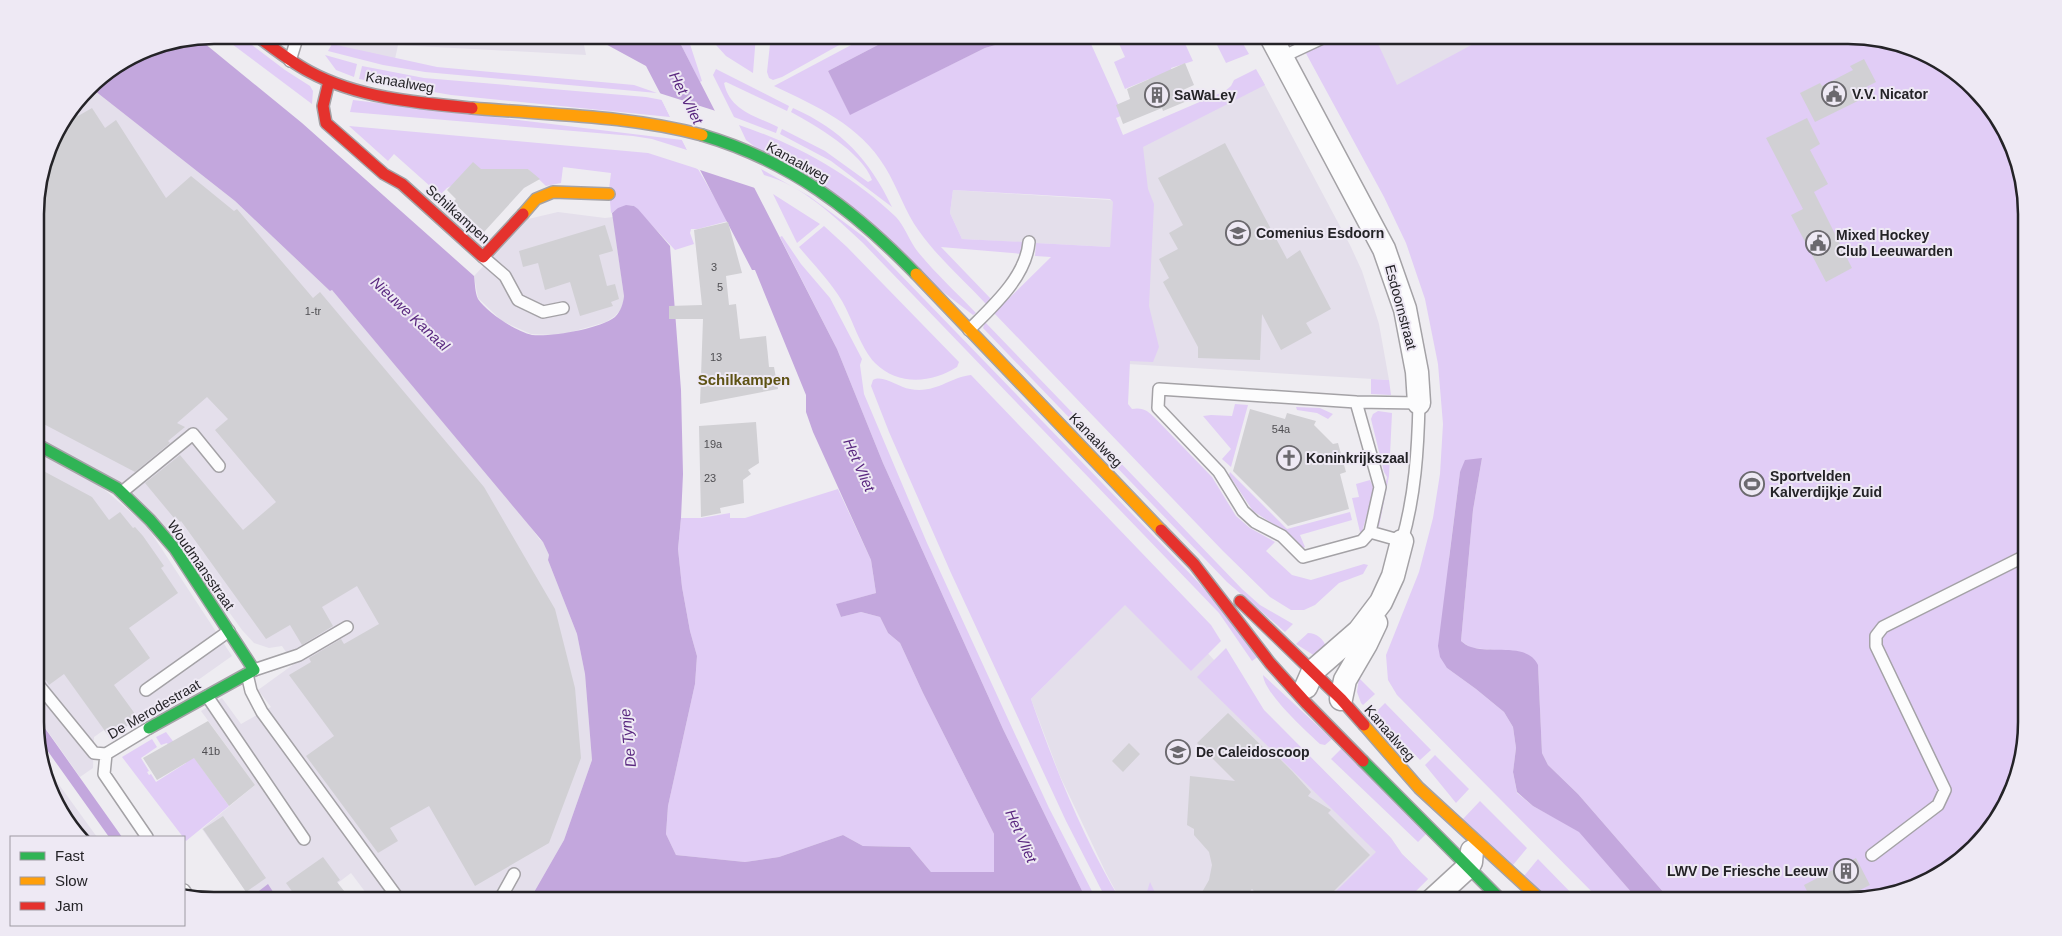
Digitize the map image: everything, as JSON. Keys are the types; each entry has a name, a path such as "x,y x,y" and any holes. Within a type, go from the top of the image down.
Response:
{"main road":[{"name":"Kanaalweg","path":"268,44 290,61 329,81 377,95 423,102 605,119 676,129 701,135 754,155 798,177 848,210 892,250 1194,564 1270,663 1307,704 1493,892"},
{"name":"Schilkampen","path":"329,81 323,106 326,123 384,174 402,184 483,257 536,200 547,192 556,190 600,195 609,194"},
{"name":"Woudmansstraat","path":"44,448 98,476 122,492 150,520 175,549 229,631 250,672"},
{"name":"Kanaalweg","path":"1194,564 1233,595 1313,671 1341,699 1419,788 1532,892"},
{"name":"De Merodestraat","path":"149,728 250,672"}],"street":[{"name":"Esdoornstraat","path":"1275,44 1374,228 1391,266 1405,309 1412,344 1419,403"},
{"name":"Esdoornstraat","path":"1341,699 1345,680 1374,628 1381,602 1393,576 1402,542"},
{"name":"Esdoornstraat","path":"1313,671 1359,631 1381,602"},
{"path":"1307,704 1305,691 1313,671"},
{"path":"1441,892 1471,862 1472,855 1466,830"},
{"path":"1468,866 1486,866 1512,873"}],"lane":[{"path":"290,61 295,44"},
{"path":"1282,57 1310,44"},
{"path":"969,330 1001,299 1028,256 1030,242"},
{"path":"483,257 505,276 518,300 543,312 563,308"},
{"path":"1356,402 1380,487 1370,532 1362,541 1303,557 1282,536 1255,522 1243,511 1219,472 1158,408 1159,389 1356,402 1419,403"},
{"name":"Esdoornstraat","path":"1402,542 1413,496 1419,403"},
{"path":"122,492 193,434 219,466"},
{"path":"1370,532 1402,542"},
{"path":"1872,855 1938,804 1945,790 1876,646 1876,636 1883,627 2018,558"},
{"path":"347,627 299,655 250,672 251,691 262,712 393,892"},
{"path":"146,690 229,631"},
{"name":"De Merodestraat","path":"44,692 94,753 106,754 149,728"},
{"path":"207,696 304,839"},
{"path":"106,754 104,774 146,836"},
{"path":"504,892 514,874"}],"shaded area":[{"path":"232,44 251,44 310,86 313,91 312,104"},
{"path":"331,44 584,44 586,55 398,45 395,59"},
{"path":"332,44 437,67 634,85 657,93 425,72 383,65 328,51"},
{"path":"681,44 690,44 702,81 700,82"},
{"path":"715,44 755,44 753,73 726,56"},
{"path":"770,44 841,44 782,77 773,80 769,78 767,72"},
{"path":"853,44 880,44 828,71 850,114 985,48 999,44 1091,44 1123,115 1116,118 1123,135 1225,91 1234,80 1256,69 1265,85 1143,147 1148,189 1154,204 1149,306 1159,347 1153,362 1130,361 1128,404 1132,409 1142,409 1148,412 1212,477 1236,516 1250,528 1275,542 1266,551 1292,575 1311,580 1364,564 1368,565 1363,574 1339,583 1315,605 1304,610 1291,610 1270,597 1223,551 994,313 1051,257 1035,256 1036,243 1110,247 1113,202 1110,199 953,190 950,213 962,239 1024,242 1023,254 941,247 991,299 986,304 926,241 910,216 885,167 863,139 821,109 774,86"},
{"path":"1119,44 1185,44 1193,61 1171,68 1172,71 1125,89 1114,62 1125,57"},
{"path":"1216,44 1243,44 1249,54 1226,63"},
{"name":"Sportvelden Kalverdijkje Zuid","path":"1301,44 1378,44 1397,85 1473,44 1860,44 1882,47 1913,57 1933,66 1969,93 1996,129 2005,149 2017,191 2018,734 2015,756 2009,777 1996,807 1983,826 1960,850 1943,864 1924,875 1882,889 1860,892 1663,892 1578,794 1548,765 1542,753 1538,666 1519,652 1471,648 1461,641 1473,510 1482,458 1460,472 1449,558 1447,668 1504,712 1513,727 1516,748 1513,772 1517,793 1533,806 1579,831 1631,892 1592,892 1397,695 1388,680 1386,655 1419,572 1433,518 1440,474 1443,424 1438,364 1425,299 1406,243 1384,197"},
{"path":"1374,44 1490,44 1394,88"},
{"path":"325,55 357,64 354,77 336,70"},
{"path":"362,66 424,78 646,97 662,100 670,117 451,95 359,79"},
{"path":"716,69 789,106 787,111 726,82 724,83 727,92 738,106 753,116 778,127 776,133 734,117 713,75"},
{"name":"Comenius Esdoorn","path":"1260,76 1362,271 1379,324 1389,380 1128,364 1133,133"},
{"path":"96,92 235,201 330,291 332,290 525,519 540,540 543,541 549,555 548,560 577,634 585,674 592,760 564,840 534,892 365,892 351,873 326,892 247,892 202,829 255,785 201,711 222,698 241,724 271,707 258,690 294,664 282,646 269,648 254,643 242,630 172,533 44,442 44,202 47,180 61,138 72,119"},
{"path":"353,100 682,140 687,150 652,139 633,136 350,112"},
{"path":"793,108 826,126 852,148 874,174 892,207 831,161 780,134 782,129 825,151 868,182 872,180 867,170 849,150 825,132 791,112"},
{"path":"739,125 781,141 822,162 842,174 879,202 899,220 915,248 925,260 976,313 973,315 746,140"},
{"path":"349,126 648,153 698,169 728,221 691,229 690,233 694,244 675,250 634,206 624,207 611,213 609,189 611,173 563,167 561,183 546,186 528,169 485,169 447,188 440,195 394,154 388,161"},
{"path":"761,169 792,186 764,175"},
{"path":"792,186 809,196 864,237 1198,582 1233,622 1259,656 1252,661 1219,613 863,243 817,203"},
{"path":"953,190 1110,200 1114,202 1110,247 962,239 950,213"},
{"path":"773,194 820,224 797,243"},
{"path":"558,212 605,218 613,217 624,296 622,308 606,322 568,333 554,335 531,334 502,321 478,298 474,276 528,219"},
{"path":"824,226 847,247 959,362 957,367 937,376 915,380 894,376 875,363 865,349 846,308 837,294 799,247"},
{"path":"782,236 801,264 830,298 862,359 860,365 864,394 927,543 1049,808 1092,892 1083,892 1003,729 883,463 837,349 780,237"},
{"path":"985,322 1242,589 1260,605 1293,624 1285,632 1227,582 983,328"},
{"path":"971,375 1211,625 1221,641 1191,671 1125,605 1031,699 1082,828 1116,892 1102,892 1066,821 951,573 889,432 871,386 873,380 881,379 905,388 919,390 935,387 963,376"},
{"path":"1371,379 1389,380 1391,395 1371,394"},
{"path":"1235,404 1248,405 1231,467 1222,459 1231,449 1203,416 1232,416"},
{"path":"1296,407 1320,408 1333,414 1328,419 1317,413 1297,410"},
{"path":"1378,411 1392,413 1389,476 1379,527 1377,525 1387,477 1384,472 1371,419 1373,414"},
{"path":"44,456 99,485 146,525 232,656 140,721 138,719 110,738 104,730 94,737 93,768 80,777 44,726"},
{"path":"1230,472 1287,529 1350,512 1352,520 1300,535 1305,547 1303,548 1287,533 1253,511 1229,475"},
{"path":"1370,480 1374,489 1362,532 1360,532 1352,498 1359,497 1356,484"},
{"path":"838,489 871,560 876,593 837,604 841,617 861,612 880,617 888,633 900,643 994,834 994,872 931,872 910,847 863,846 843,835 779,857 745,862 676,855 666,834 668,806 695,684 697,656 690,631 682,587 678,549 681,518 701,518 730,513 730,518 745,518"},
{"name":"De Caleidoscoop","path":"1145,584 1214,660 1391,838 1402,854 1428,879 1415,892 1116,892 1060,776 1031,699"},
{"path":"1308,633 1319,637 1326,647 1315,656 1296,644"},
{"path":"1226,648 1264,710 1391,838 1402,854 1428,879 1415,892 1335,892 1376,852 1197,677"},
{"path":"1263,675 1332,739 1325,745 1320,744 1270,692"},
{"path":"1359,678 1375,694 1363,705 1357,692"},
{"path":"1385,703 1431,750 1420,760 1406,745 1401,750 1369,719"},
{"path":"166,732 182,753 188,749 229,806 186,841 185,836 182,836 122,757 152,739 157,747 141,758 149,771 147,772 149,775 151,774 156,782 186,763 180,752 174,755 167,743 161,745 156,737"},
{"path":"1342,748 1427,833 1418,842 1331,759"},
{"path":"1435,755 1469,789 1456,803 1425,765"},
{"path":"54,778 96,836 87,836 79,826 66,807"},
{"path":"1480,801 1527,848 1513,865 1463,819"},
{"path":"1538,859 1570,892 1541,892 1524,876"},
{"path":"1150,882 1155,892 1147,892"}],"water":[{"path":"205,44 302,123 474,276 478,299 488,310 510,326 532,335 563,333 587,328 608,321 617,315 624,296 612,213 626,205 634,206 638,209 670,246 681,390 683,474 678,549 682,587 690,631 697,656 695,684 668,806 666,834 676,855 745,862 779,857 843,835 863,846 910,847 931,872 994,872 994,834 900,643 888,633 880,617 861,612 841,617 836,604 876,593 871,560 813,432 806,412 806,395 755,270 752,270 646,66 606,44 681,44 837,349 883,463 1003,729 1083,892 534,892 564,840 592,760 585,674 577,634 548,560 549,555 543,542 332,290 330,291 235,201 96,92 119,72 138,61 180,47"},
{"path":"880,44 999,44 985,48 850,115 828,71"},
{"path":"1482,458 1473,510 1461,641 1479,649 1517,651 1526,653 1533,658 1538,665 1542,753 1548,765 1578,794 1663,892 1631,892 1579,832 1533,806 1517,792 1513,772 1516,748 1513,727 1504,712 1447,668 1440,657 1438,646 1460,472 1465,460"},
{"path":"44,727 121,836 108,836 46,748"},
{"path":"268,884 273,892 258,892"}],"pier":[{"path":"659,93 719,112 758,189 697,169"}],"building":[{"path":"1864,59 1876,82 1866,87 1870,95 1815,122 1800,93 1820,83 1822,86 1853,70 1850,66"},
{"name":"SaWaLey","path":"1185,63 1194,85 1183,90 1187,101 1163,111 1162,108 1123,124 1116,105 1130,99 1127,89"},
{"path":"92,108 105,128 116,120 166,198 191,176 234,211 237,209 313,298 320,292 484,487 555,609 575,688 581,758 549,843 475,886 429,806 390,828 398,841 378,853 306,756 334,736 289,675 311,662 309,658 341,639 344,644 379,624 357,586 322,607 333,626 302,645 290,625 266,639 181,521 175,516 174,518 145,483 180,455 243,530 276,502 215,430 228,419 207,397 177,423 185,427 168,441 170,443 135,472 44,424 44,202 47,180 61,138 76,114 78,116"},
{"path":"1807,118 1820,144 1810,150 1828,184 1814,192 1852,268 1826,282 1791,215 1803,209 1766,138"},
{"path":"1225,143 1287,259 1300,250 1331,309 1306,323 1312,333 1281,350 1262,314 1260,360 1198,358 1198,347 1163,282 1169,278 1159,259 1178,249 1169,233 1183,225 1158,178"},
{"path":"473,162 481,169 528,169 540,179 524,188 484,232 453,202 456,199 447,190"},
{"path":"728,222 742,273 726,276 729,305 736,304 740,339 766,336 769,367 774,367 778,389 700,404 703,319 669,319 669,306 702,305 694,230"},
{"path":"605,225 613,251 599,255 607,286 615,284 619,299 611,302 613,306 580,316 570,282 545,290 538,263 523,267 519,251"},
{"name":"Koninkrijkszaal","path":"1250,409 1285,419 1287,413 1316,421 1314,425 1333,444 1338,443 1346,472 1340,474 1349,509 1288,526 1233,471"},
{"path":"756,422 759,463 748,470 751,474 743,480 744,503 720,508 721,513 701,517 699,426"},
{"path":"44,471 92,497 109,520 120,512 133,528 135,527 143,536 164,566 161,568 178,593 129,628 150,658 114,685 138,718 110,738 64,674 49,685 44,678"},
{"path":"1228,713 1271,755 1274,753 1292,771 1311,792 1308,796 1331,810 1328,813 1370,855 1333,892 1255,892 1252,889 1249,892 1202,892 1209,880 1212,865 1209,852 1194,835 1194,829 1187,825 1190,776 1235,781 1197,743"},
{"path":"208,721 255,785 229,806 194,758 157,780 143,758"},
{"path":"1129,743 1140,754 1123,772 1112,761"},
{"path":"223,816 266,878 246,892 203,829"},
{"path":"323,857 340,880 337,882 345,892 292,892 286,883"},
{"name":"LWV De Friesche Leeuw","path":"1856,858 1870,885 1856,892 1808,892 1804,885"}],"traffic: fast":[{"path":"702,135 734,146 792,173 844,208 916,274"},
{"path":"44,448 117,488 150,520 175,549 254,670 149,728"},
{"path":"1363,761 1493,892"}],"traffic: slow":[{"path":"472,108 645,123 702,135"},
{"path":"523,214 536,199 553,192 609,194"},
{"path":"916,274 1161,530"},
{"path":"1364,725 1419,788 1532,892"}],"traffic: jam":[{"path":"268,44 303,68 348,88 389,98 472,108"},
{"path":"329,81 323,106 326,123 384,174 402,184 483,257 523,214"},
{"path":"1161,530 1194,564 1270,663 1363,761"},
{"path":"1240,601 1341,699 1364,725"}],"place":[{"name":"V.V. Nicator","path":"1834,94"},
{"name":"SaWaLey","path":"1157,95"},
{"name":"Comenius Esdoorn","path":"1238,233"},
{"name":"Mixed Hockey Club Leeuwarden","path":"1818,243"},
{"name":"Koninkrijkszaal","path":"1289,458"},
{"name":"Sportvelden Kalverdijkje Zuid","path":"1752,484"},
{"name":"De Caleidoscoop","path":"1178,752"},
{"name":"LWV De Friesche Leeuw","path":"1846,871"}],"district":[{"name":"Schilkampen","path":"744,380"}],"water label":[{"name":"Het Vliet","path":"686,98"},
{"name":"Nieuwe Kanaal","path":"410,314"},
{"name":"Het Vliet","path":"859,465"},
{"name":"De Tynje","path":"628,738"},
{"name":"Het Vliet","path":"1021,836"}]}
